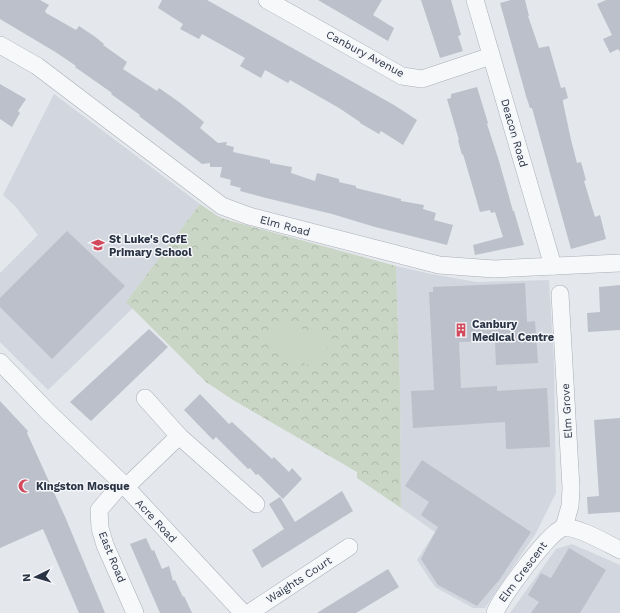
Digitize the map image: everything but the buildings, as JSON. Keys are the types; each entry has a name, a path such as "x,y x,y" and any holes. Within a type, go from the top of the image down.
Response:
{"street":[{"name":"Canbury Avenue","path":"267,0 402,76 422,78 491,56"},
{"name":"Deacon Road","path":"475,0 553,266"},
{"name":"Elm Road","path":"0,45 37,66 216,202 227,208 249,216 439,265 494,269 620,263"},
{"name":"Elm Grove","path":"560,294 571,488 570,506 564,527"},
{"name":"Acre Road","path":"0,362 48,412 124,485 243,613"},
{"path":"146,398 179,436 256,504"},
{"name":"East Road","path":"135,613 105,545 100,528 99,510 124,485 179,436"},
{"path":"564,527 578,530 620,550"},
{"name":"Elm Crescent","path":"495,613 496,608 504,595 544,544 564,527"},
{"name":"Waights Court","path":"249,613 349,547"}],"shaded area":[{"name":"St Luke's CofE Primary School","path":"54,94 200,204 127,301 133,308 48,390 0,342 0,273 38,235 15,206 3,195"},
{"path":"396,266 477,282 549,280 554,362 556,493 536,533 485,608 473,608 435,587 417,560 435,532 401,508 400,387"},
{"path":"572,544 620,565 620,613 510,613 556,549"}],"green space":[{"path":"200,204 224,219 396,266 400,387 401,508 357,478 357,472 233,400 206,382 126,302"},
{"path":"280,319 330,342 317,369 268,346"}],"place":[{"name":"St Luke's CofE Primary School","path":"98,245"},
{"name":"Canbury Medical Centre","path":"461,330"},
{"name":"Kingston Mosque","path":"25,486"}]}
